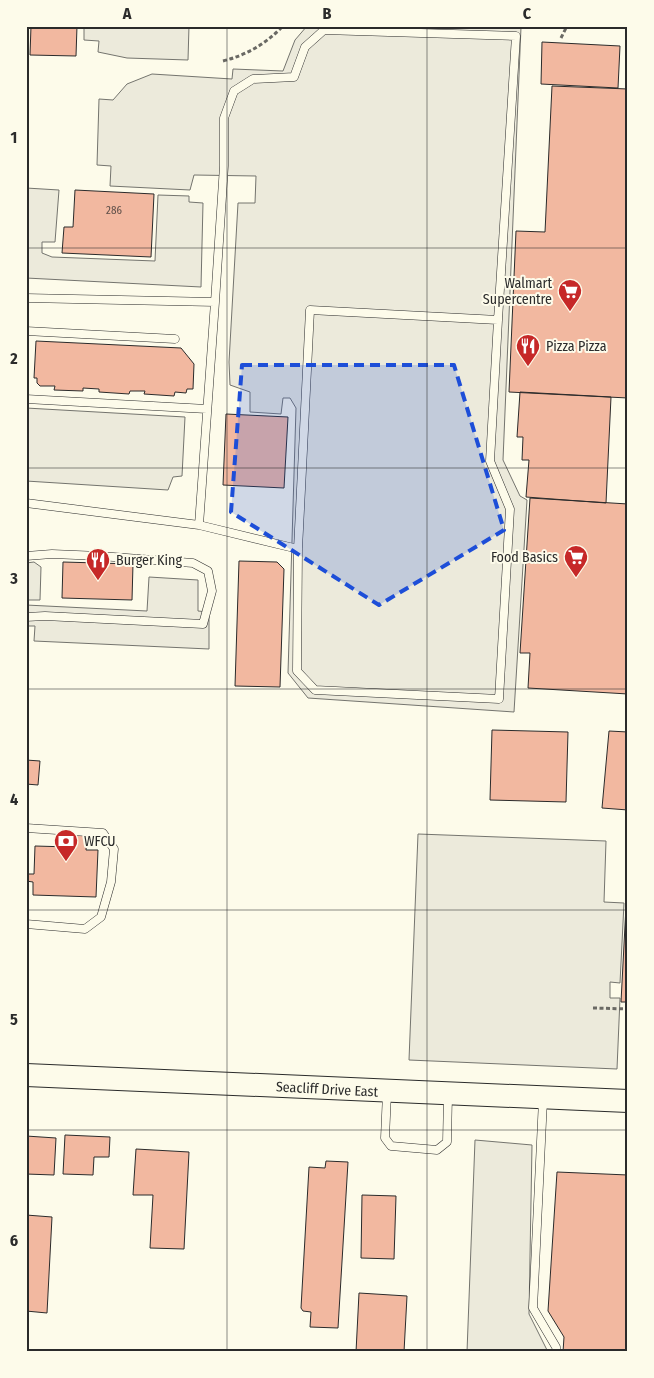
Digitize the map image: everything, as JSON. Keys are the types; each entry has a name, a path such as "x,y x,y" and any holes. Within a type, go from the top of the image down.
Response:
{"main road":[{"name":"Seacliff Drive East","path":"26,1076 628,1101"}],"lane":[{"path":"199,525 224,166 224,118 234,91 253,79 294,77 305,47 324,30 516,36 490,461 510,509 500,699 315,690 296,670 298,549 310,310 498,320"},
{"path":"26,298 215,302"},
{"path":"26,331 176,338"},
{"path":"26,399 207,409"},
{"path":"26,503 199,525 298,549"},
{"path":"26,556 52,554 100,556 193,563 208,571 212,591 203,624 26,616"},
{"path":"26,828 103,833 114,849 111,882 101,917 85,929 26,924"},
{"path":"387,1091 385,1138 391,1146 437,1150 448,1142 448,1094"},
{"path":"543,1098 533,1308 556,1348 556,1352"}],"path":[{"path":"561,38 567,26"},
{"path":"223,61 256,49 282,28"},
{"path":"593,1008 628,1009"}],"highlighted area":[{"path":"242,365 454,365 504,530 379,605 231,512"}],"shaded area":[{"path":"84,26 189,26 188,60 127,58 98,52 99,41 84,40"},
{"path":"307,26 521,27 503,460 520,496 527,500 514,712 308,698 288,673 296,408 290,398 283,398 281,414 250,412 250,392 230,385 229,362 238,203 255,203 256,176 194,175 190,190 110,186 111,166 97,165 99,99 113,100 127,84 152,74 232,79 233,69 283,71 295,40"},
{"path":"26,188 59,190 55,242 42,242 42,253 52,257 155,261 158,195 189,196 189,202 203,203 201,287 26,278"},
{"path":"26,408 185,417 182,476 173,477 168,490 26,481"},
{"path":"34,562 41,567 40,600 26,600 26,563"},
{"path":"149,577 198,580 198,611 209,612 209,649 34,641 35,626 26,626 26,605 147,611"},
{"path":"418,834 606,841 604,902 624,903 620,983 610,982 610,998 620,998 617,1069 409,1060"},
{"path":"475,1140 532,1145 529,1314 548,1352 467,1352"}],"building":[{"path":"31,26 77,26 76,56 30,55"},
{"path":"542,42 620,46 618,88 541,84"},
{"name":"Walmart Supercentre","path":"552,86 628,89 628,398 509,392 516,231 545,232"},
{"path":"75,190 154,194 151,257 62,253 64,227 73,227"},
{"path":"36,341 181,348 194,364 193,389 187,389 186,393 175,392 174,396 144,394 145,391 130,391 129,394 99,392 99,389 83,388 83,391 54,390 55,386 40,386 37,383 37,378 34,378"},
{"path":"520,392 611,397 606,503 526,497 529,460 522,460 523,437 517,437"},
{"path":"226,414 288,417 284,488 223,485"},
{"name":"Food Basics","path":"530,498 628,504 628,694 528,688 530,653 520,653"},
{"path":"239,561 277,562 284,569 280,687 235,686"},
{"name":"Burger King","path":"63,562 133,564 132,600 62,598"},
{"path":"492,730 568,732 566,802 490,800"},
{"path":"609,731 628,732 628,810 602,808"},
{"path":"26,760 40,761 38,785 26,784"},
{"name":"WFCU","path":"71,832 87,833 86,850 98,850 96,897 33,895 33,882 26,881 26,874 34,874 35,846 70,847"},
{"path":"628,868 628,1002 621,1002"},
{"path":"65,1135 110,1137 109,1157 94,1157 93,1175 63,1174"},
{"path":"26,1136 56,1138 54,1175 26,1174"},
{"path":"136,1149 189,1152 184,1249 150,1248 153,1195 133,1195"},
{"path":"326,1161 348,1162 338,1328 310,1327 311,1312 303,1311 301,1308 309,1167 325,1168"},
{"path":"557,1172 628,1175 628,1352 563,1352 564,1337 548,1311"},
{"path":"362,1195 396,1196 394,1259 361,1258"},
{"path":"26,1215 52,1217 47,1313 26,1311"},
{"path":"359,1293 407,1296 404,1352 356,1352"}],"place":[{"name":"Walmart Supercentre","path":"570,312"},
{"name":"Pizza Pizza","path":"528,367"},
{"name":"Food Basics","path":"576,578"},
{"name":"Burger King","path":"98,581"},
{"name":"WFCU","path":"66,862"}]}
